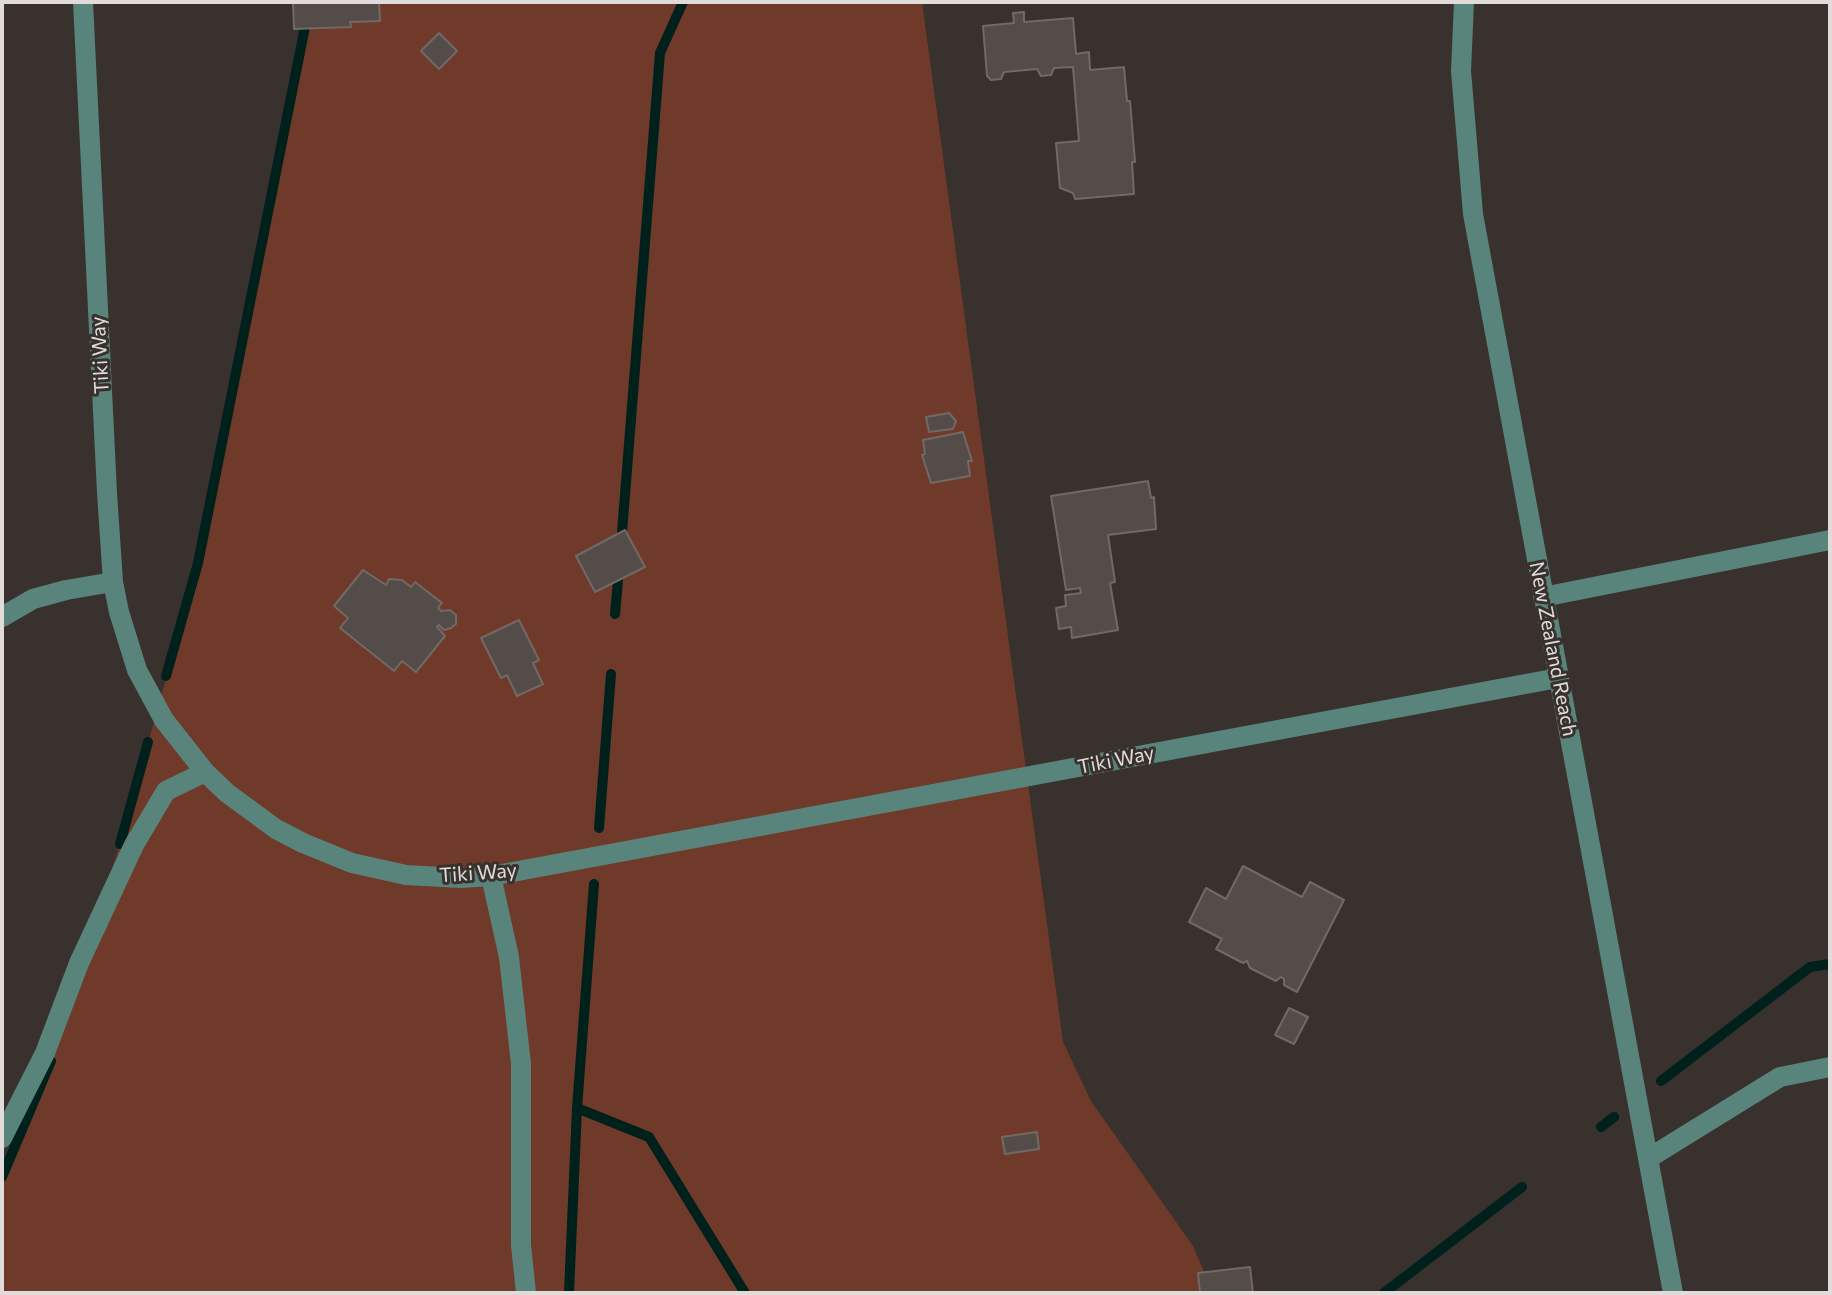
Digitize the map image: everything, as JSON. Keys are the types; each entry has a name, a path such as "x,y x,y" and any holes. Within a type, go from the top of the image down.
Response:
{"street":[{"name":"Tiki Way","path":"83,2 113,582 137,670 164,720 205,772 227,793 276,829 352,863 406,875 491,876 1558,678"},
{"name":"New Zealand Reach","path":"1464,2 1461,71 1473,214 1673,1293"},
{"path":"1543,597 1830,540"},
{"path":"2,617 33,599 113,582"},
{"path":"2,1138 45,1053 79,963 134,845 166,791 205,772"},
{"path":"491,876 509,957 521,1064 521,1245 526,1293"},
{"path":"1649,1158 1780,1077 1830,1067"}],"shaded area":[{"path":"310,2 922,2 1063,1042 1091,1101 1193,1246 1213,1293 2,1293 2,1177 50,1064 120,844 198,563"}],"building":[{"path":"288,2 379,2 380,21 350,22 351,27 294,29 293,3"},
{"path":"1024,12 1024,22 1073,18 1076,54 1089,52 1090,70 1124,67 1135,162 1132,162 1134,194 1075,199 1073,193 1060,188 1056,143 1079,141 1073,67 1054,68 1051,75 1041,76 1037,69 1004,72 1001,79 991,80 987,76 983,26 1014,23 1013,13"},
{"path":"439,33 457,51 439,69 421,51"},
{"path":"949,413 956,421 953,429 929,432 926,417"},
{"path":"963,432 972,461 968,461 970,476 931,483 922,455 925,454 923,440"},
{"path":"1148,481 1151,498 1154,497 1156,529 1108,535 1115,582 1110,583 1118,630 1072,638 1071,627 1059,629 1056,608 1066,606 1065,595 1081,593 1080,588 1066,590 1051,496"},
{"path":"625,530 645,567 595,592 576,556"},
{"path":"363,570 386,585 389,579 402,580 411,587 415,582 442,603 438,608 441,611 450,610 456,615 456,624 451,628 444,630 439,625 437,627 445,636 416,672 402,661 394,671 340,628 348,618 334,606"},
{"path":"519,620 539,660 533,663 543,684 517,696 507,675 501,678 481,638"},
{"path":"1243,866 1302,897 1310,882 1344,900 1297,992 1284,985 1281,977 1276,981 1250,968 1247,961 1243,963 1216,949 1222,939 1189,922 1206,888 1226,899"},
{"path":"1289,1008 1308,1017 1294,1044 1275,1035"},
{"path":"1037,1132 1039,1149 1005,1154 1002,1137"},
{"path":"1250,1267 1253,1293 1200,1293 1198,1273"}],"waterway":[{"path":"166,676 198,563 310,2"},
{"path":"621,545 660,53 683,2"},
{"path":"615,614 619,569"},
{"path":"599,828 611,674"},
{"path":"120,844 148,742"},
{"path":"569,1293 577,1108 594,884"},
{"path":"1661,1081 1810,967 1830,964"},
{"path":"2,1177 51,1061"},
{"path":"577,1108 649,1137 745,1293"},
{"path":"1601,1127 1614,1117"},
{"path":"1384,1293 1522,1187"}]}
